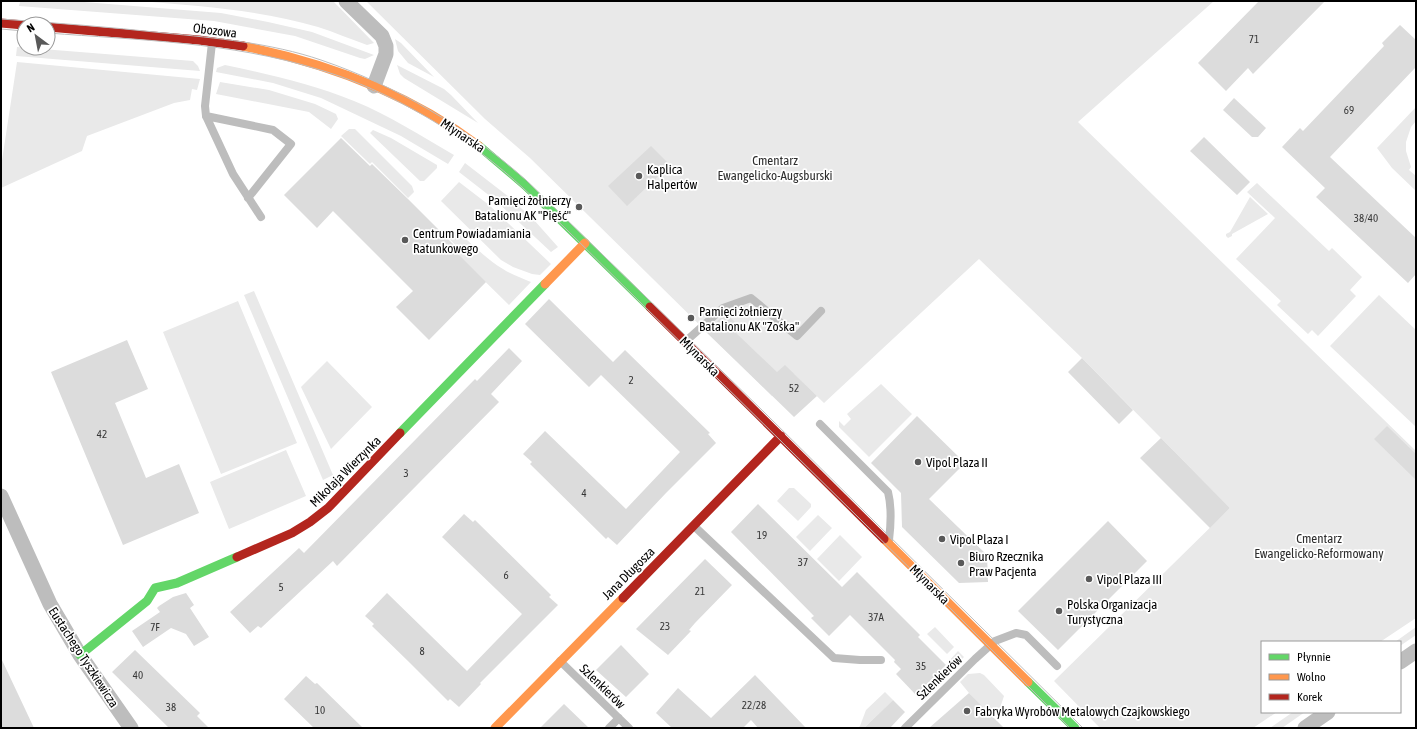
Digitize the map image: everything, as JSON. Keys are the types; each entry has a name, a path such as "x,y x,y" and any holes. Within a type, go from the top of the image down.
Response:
{"street":[{"path":"346,1 382,36 386,46 386,54 374,86"},
{"path":"1,24 16,25"},
{"name":"Obozowa","path":"56,28 243,46 329,69 374,86"},
{"name":"Młynarska","path":"374,86 415,106 452,127 477,144 512,174 686,342 1075,728"},
{"name":"Mikołaja Wierzynka","path":"80,655 147,601 155,588 177,583 292,533 313,520 328,508 585,243"},
{"name":"Jana Długosza","path":"495,728 781,436"},
{"name":"Eustachego Tyszkiewicza","path":"1,496 50,604 80,655 131,728"},
{"path":"1401,661 1416,651"},
{"path":"1305,728 1327,713"}],"lane":[{"path":"212,42 205,106 206,116 233,174 261,217"},
{"path":"206,116 273,130 291,144 248,198"},
{"path":"686,342 723,308 751,298 797,336 822,311"},
{"path":"820,424 888,492 891,520 889,543"},
{"path":"694,525 834,658 881,660"},
{"path":"990,644 1016,633 1022,633 1026,635 1057,666"},
{"name":"Szlenkierów","path":"905,728 990,644"},
{"name":"Szlenkierów","path":"560,661 629,728"},
{"path":"609,728 619,718"}],"green space":[{"path":"54,1 221,13 312,32 374,55 365,59 360,58 295,36 214,21 19,6 20,2"},
{"path":"140,1 333,1 374,43 367,45 318,27 274,16"},
{"path":"366,1 1214,1 1078,122 1416,451 1416,618 1382,641 1261,641 1261,713 1276,713 1253,728 1100,728 1054,681 1230,508 1082,358 979,259 824,403 794,374 772,396 530,158 485,119"},
{"path":"395,39 401,43 434,77 408,63 398,51"},
{"path":"56,50 193,61 198,66 200,71 16,56 56,56"},
{"path":"17,62 200,79 197,90 192,89 190,100 174,103 87,136 82,151 1,188 1,167"},
{"path":"225,65 274,76 354,101 392,119 454,155 448,164 401,136 321,98 273,83 216,72 217,68"},
{"path":"397,65 444,89 478,123 404,78 400,74"},
{"path":"220,82 269,90 315,104 336,114 338,119 331,129 309,112 216,94"},
{"path":"1416,107 1416,121 1411,127 1406,142 1406,151 1411,167 1409,170 1416,176 1416,191 1392,168 1377,148"},
{"path":"349,129 355,129 412,186 414,192 408,198 372,162 370,164 341,136"},
{"path":"373,130 391,138 437,165 437,168 424,181 420,181 370,133"},
{"path":"465,163 509,197 534,220 558,247 551,252 495,200 459,172"},
{"path":"459,182 489,205 551,264 540,275 532,274 513,267 501,260 441,201"},
{"path":"1257,183 1329,251 1332,248 1362,277 1350,290 1356,296 1318,336 1312,330 1308,334 1277,305 1281,301 1236,259 1275,218 1247,192"},
{"path":"1250,197 1268,214 1232,234 1232,236 1228,238 1226,234 1230,232"},
{"path":"457,231 497,265 510,273 531,282 509,305 458,255 462,251 449,239"},
{"path":"254,291 333,475 323,480 244,295"},
{"path":"1379,295 1416,330 1416,427 1330,346"},
{"path":"238,301 297,443 221,474 163,332"},
{"path":"327,361 372,407 331,449 301,387"},
{"path":"881,384 912,414 869,457 839,427 839,421 844,426 851,419 847,414"},
{"path":"286,450 306,496 229,529 210,482"},
{"path":"789,488 794,488 811,504 811,507 798,521 777,501"},
{"path":"818,515 832,528 810,551 796,537"},
{"path":"840,535 862,557 839,581 817,559"},
{"path":"935,627 954,647 947,654 927,634"},
{"path":"1416,627 1416,635 1401,645 1401,641 1396,641"},
{"path":"958,651 964,657 922,700 917,696 949,663 948,662"},
{"path":"980,673 984,675 1004,696 1000,708 992,717 960,682 968,674"},
{"path":"885,692 893,700 864,728 858,728 866,710"},
{"path":"1292,713 1304,713 1282,728 1270,728"}],"building":[{"path":"1259,1 1325,1 1253,74 1248,68 1226,91 1198,63"},
{"path":"1400,25 1416,40 1416,67 1330,157 1416,238 1416,274 1408,283 1316,197 1325,188 1282,147 1300,128 1303,131 1384,46 1382,43"},
{"path":"1234,98 1266,128 1258,137 1252,137 1223,110"},
{"path":"1204,137 1250,182 1237,195 1190,151"},
{"name":"Centrum Powiadamiania Ratunkowego","path":"341,138 370,166 372,164 408,199 460,251 458,254 486,282 429,340 396,307 413,291 333,211 317,228 284,195"},
{"name":"Kaplica Halpertów","path":"651,146 670,165 627,206 608,186"},
{"path":"549,299 613,362 625,350 710,433 708,434 716,443 617,545 608,537 606,539 530,464 532,462 523,454 545,431 626,509 680,452 601,375 589,387 525,324"},
{"path":"726,313 741,328 736,333 777,372 785,365 817,396 794,417 706,332"},
{"path":"127,340 148,389 115,403 146,478 179,464 199,513 123,545 51,372"},
{"path":"509,348 522,361 491,394 499,402 337,566 333,561 261,628 258,626 250,633 230,612 299,548 304,553 475,379 477,381"},
{"path":"1082,358 1133,410 1119,424 1068,372"},
{"path":"917,416 965,463 929,499 987,555 988,582 959,583 902,527 901,493 871,463"},
{"path":"1387,426 1416,454 1416,480 1374,439"},
{"path":"1161,438 1230,508 1210,528 1140,458"},
{"path":"758,504 842,587 857,572 920,635 918,637 946,665 916,695 896,674 901,669 894,662 895,660 850,615 829,636 811,618 814,616 731,532"},
{"path":"464,514 473,522 475,520 551,595 549,597 558,605 480,683 481,684 459,707 450,699 448,701 372,626 374,624 365,616 387,593 467,671 522,614 442,537"},
{"name":"Vipol Plaza III","path":"1108,521 1147,561 1058,650 1018,611"},
{"path":"705,559 732,585 695,623 689,630 691,631 668,655 636,629"},
{"path":"186,593 194,605 190,608 209,637 194,646 186,634 171,628 143,647 132,631 160,612 157,608 159,606 173,597"},
{"path":"621,645 649,674 626,697 596,670"},
{"path":"135,650 200,713 197,716 209,728 169,728 112,672"},
{"path":"1,658 34,728 1,728"},
{"path":"755,675 806,728 758,728 751,720 743,728 672,728 656,713 678,688 711,718"},
{"path":"306,676 315,684 317,683 363,728 314,728 284,699"},
{"name":"Fabryka Wyrobów Metalowych Czajkowskiego","path":"969,693 1004,728 929,728"},
{"path":"893,700 905,712 890,728 864,728"},
{"path":"564,704 589,728 540,728"}],"tram line":[{"path":"1,19 203,37 283,49 321,60 377,82 430,110 455,126 526,180 766,414 1083,728"},
{"path":"1,29 16,30"},
{"path":"56,34 150,40 217,48 251,53 317,69 361,84 403,104 443,127 481,153 504,171 566,229 1070,728"}],"traffic: fast":[{"path":"479,146 526,186 650,307"},
{"path":"400,433 545,284"},
{"path":"80,655 147,601 155,588 177,583 237,557"},
{"path":"1028,682 1075,728"}],"traffic: slow":[{"path":"243,46 306,61 367,83 425,111 452,127 479,146"},
{"path":"545,284 585,243"},
{"path":"884,539 1028,682"},
{"path":"495,728 623,598"}],"traffic: jam":[{"path":"1,23 16,24"},
{"path":"56,28 199,40 243,46"},
{"path":"650,307 884,539"},
{"path":"237,557 292,533 310,522 328,508 400,433"},
{"path":"623,598 781,436"}],"place":[{"name":"Kaplica Halpertów","path":"639,176"},
{"name":"Pamięci żołnierzy Batalionu AK \"Pięść\"","path":"579,207"},
{"name":"Centrum Powiadamiania Ratunkowego","path":"405,240"},
{"name":"Pamięci żołnierzy Batalionu AK \"Zośka\"","path":"691,318"},
{"name":"Vipol Plaza II","path":"918,462"},
{"name":"Vipol Plaza I","path":"942,539"},
{"name":"Biuro Rzecznika Praw Pacjenta","path":"961,563"},
{"name":"Vipol Plaza III","path":"1089,579"},
{"name":"Polska Organizacja Turystyczna","path":"1059,611"},
{"name":"Fabryka Wyrobów Metalowych Czajkowskiego","path":"967,711"}],"park label":[{"name":"Cmentarz Ewangelicko-Augsburski","path":"775,168"},
{"name":"Cmentarz Ewangelicko-Reformowany","path":"1319,546"}]}
